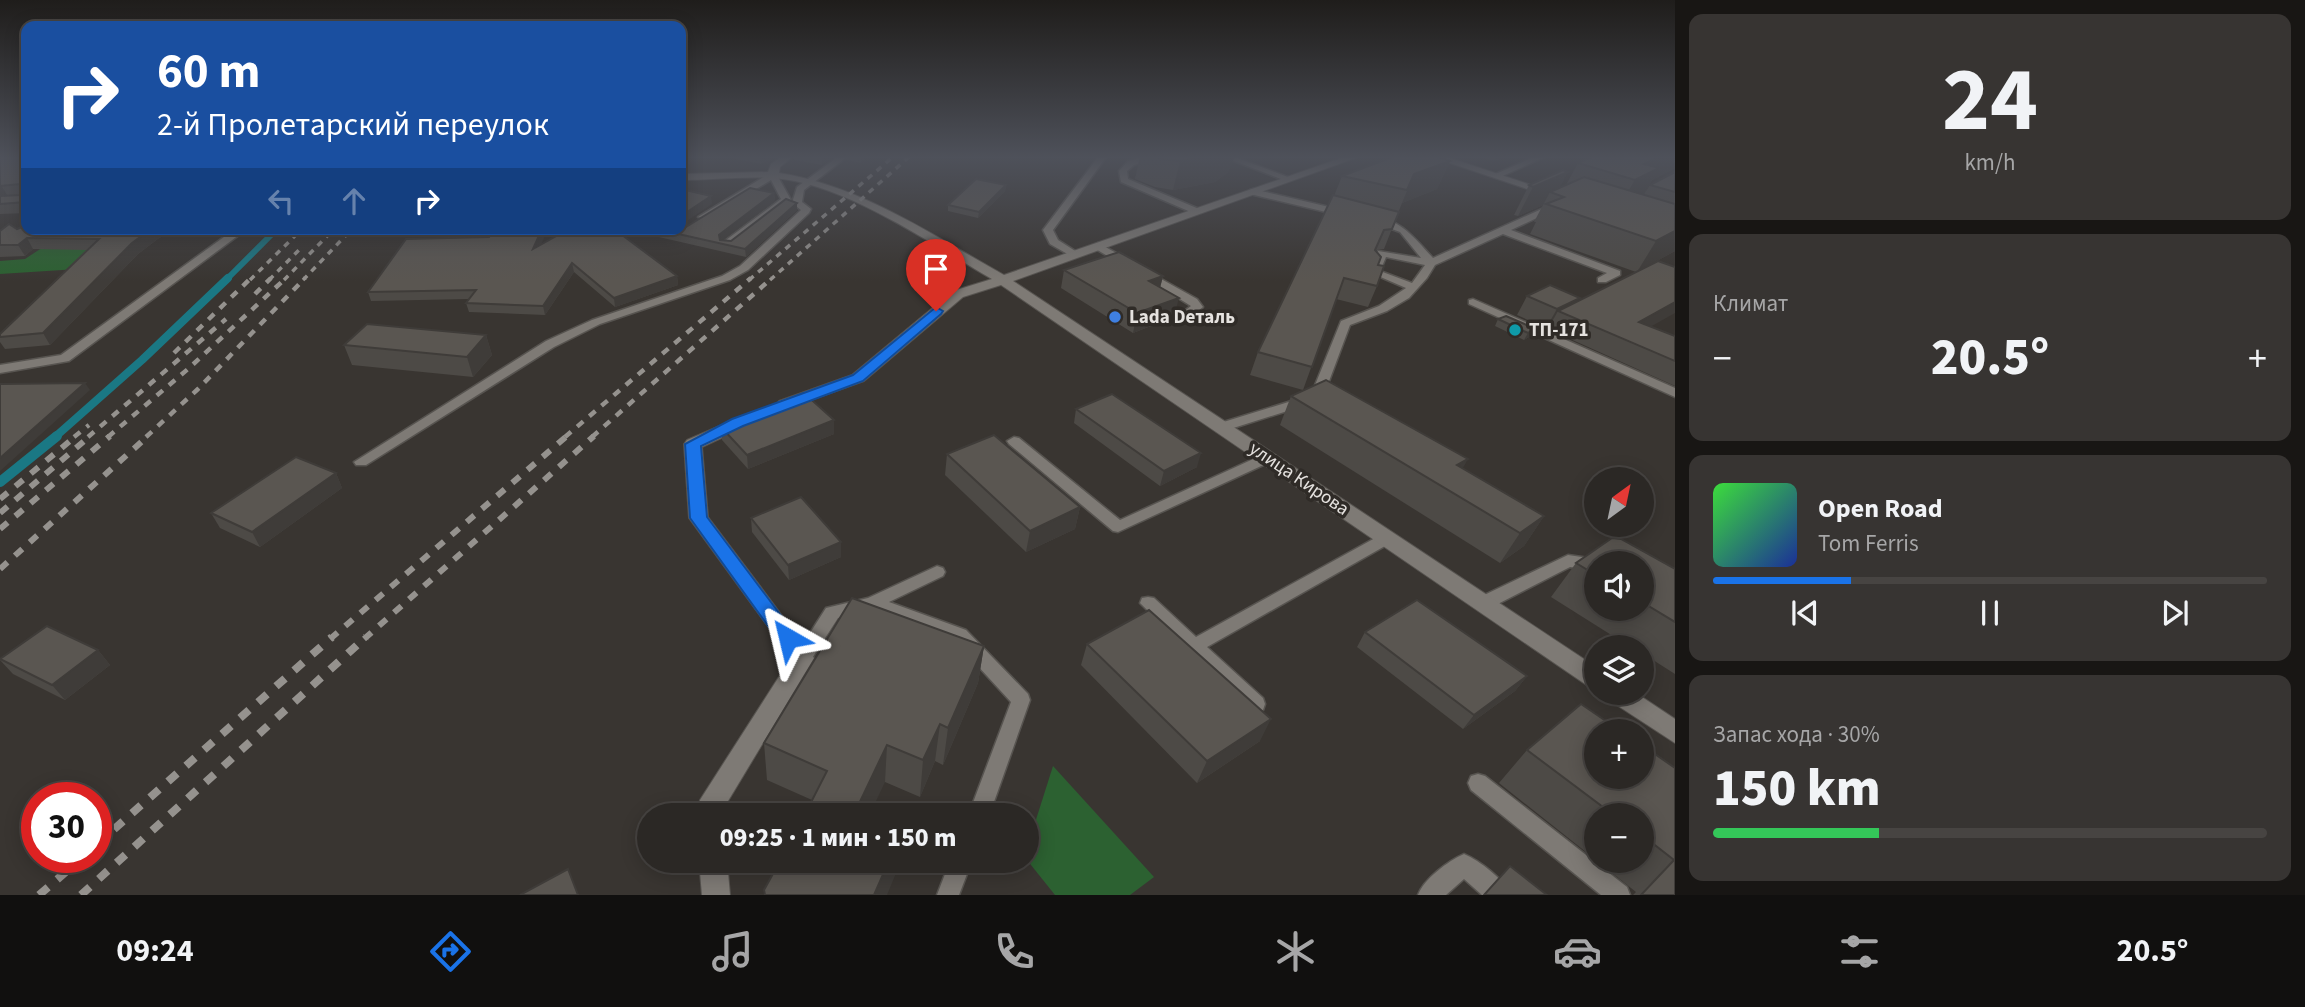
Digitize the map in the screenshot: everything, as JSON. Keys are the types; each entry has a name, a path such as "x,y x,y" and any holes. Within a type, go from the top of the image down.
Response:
{"street":[{"name":"улица Кирова","path":"855,198 1003,280 1584,671"},
{"path":"713,803 803,659 699,518 693,444 767,411 858,378 958,294 1235,198"},
{"path":"1565,198 1569,199"},
{"path":"1635,705 1675,732"},
{"path":"714,873 716,895"}],"lane":[{"path":"696,222 736,198"},
{"path":"726,245 786,200 785,198"},
{"path":"361,462 550,344 596,322 726,278 744,268 806,211 797,203 798,198"},
{"path":"1072,198 1048,230 1054,242 1075,254"},
{"path":"1165,198 1196,211"},
{"path":"1277,198 1353,215"},
{"path":"1413,287 1374,272 1382,253 1431,263 1569,199"},
{"path":"1366,218 1403,230 1431,263"},
{"path":"1502,230 1616,273 1602,280"},
{"path":"0,369 65,358 235,235"},
{"path":"1098,246 1193,301 1197,307 1182,318"},
{"path":"1222,428 1323,401 1345,323 1393,305 1424,276 1431,263"},
{"path":"1473,302 1675,393"},
{"path":"1014,440 1118,527 1267,458"},
{"path":"1194,646 1386,538"},
{"path":"1484,603 1568,561 1584,563"},
{"path":"803,659 832,613 872,603 937,572"},
{"path":"872,603 960,635 1021,700 983,803"},
{"path":"1148,603 1256,704"},
{"path":"1478,783 1619,895"},
{"path":"1429,895 1464,865 1499,895"},
{"path":"948,895 956,873"}],"green space":[{"path":"61,235 109,235 78,269 0,274 0,261 25,259"},
{"path":"1053,766 1154,877 1130,895 1055,895 1037,873 1039,810"}],"building":[{"path":"0,198 21,198 21,202 0,204"},
{"path":"686,198 708,198 686,213"},
{"path":"734,198 768,198 719,235 720,240 731,241 786,199 797,203 745,249 683,235 686,235 686,227"},
{"path":"956,198 993,198 979,212 948,205"},
{"path":"1332,198 1344,198 1399,212 1392,229 1384,230 1375,250 1381,257 1378,265 1384,266 1377,286 1344,278 1312,367 1258,352"},
{"path":"1562,198 1654,198 1675,204 1675,231 1656,241 1546,204"},
{"path":"9,224 17,229 21,227 21,235 143,235 43,333 0,337 0,334 99,239 27,238 18,245 0,245 0,231"},
{"path":"539,235 533,249 558,235 622,235 677,276 614,298 572,263 543,306 466,303 476,290 368,292 406,239"},
{"path":"1119,252 1163,276 1149,281 1179,298 1137,313 1064,270"},
{"path":"1658,261 1675,267 1675,302 1639,322 1675,336 1675,361 1558,311"},
{"path":"1550,285 1580,298 1557,309 1527,296"},
{"path":"1506,316 1536,329 1528,333 1498,319"},
{"path":"367,324 486,335 467,357 344,345"},
{"path":"1326,380 1468,459 1457,465 1544,516 1520,533 1291,396"},
{"path":"85,383 0,458 0,384"},
{"path":"804,393 834,420 747,455 720,426"},
{"path":"1112,394 1201,453 1164,471 1076,409"},
{"path":"994,435 1080,507 1030,531 947,454"},
{"path":"296,457 336,473 252,532 211,513"},
{"path":"801,497 841,542 788,565 751,518"},
{"path":"1612,538 1621,539 1643,551 1593,551"},
{"path":"1584,557 1584,568 1576,563"},
{"path":"1654,557 1675,569 1675,622 1654,609"},
{"path":"852,598 984,646 948,728 940,724 923,760 887,745 859,803 811,803 827,771 764,743"},
{"path":"1417,600 1527,676 1474,715 1365,632"},
{"path":"1149,610 1271,719 1207,761 1087,644"},
{"path":"47,626 98,650 52,685 0,659"},
{"path":"1581,704 1603,719 1584,719 1584,789 1654,789 1654,753 1675,768 1675,895 1641,895 1674,860 1654,844 1654,803 1598,803 1527,750"},
{"path":"1510,866 1547,895 1484,895"},
{"path":"568,869 578,895 520,895"},
{"path":"773,873 884,873 874,895 765,895 764,890"}],"waterway":[{"path":"228,278 271,235"},
{"path":"55,437 142,360 228,278"},
{"path":"0,482 57,436"}],"railway":[{"path":"749,280 845,198"},
{"path":"770,280 863,198"},
{"path":"250,280 296,235"},
{"path":"286,278 328,235"},
{"path":"303,280 346,235"},
{"path":"255,294 300,249"},
{"path":"174,353 251,278"},
{"path":"108,437 188,369 286,278"},
{"path":"146,437 198,389 305,278"},
{"path":"565,437 751,278"},
{"path":"592,437 772,278"},
{"path":"88,437 226,319"},
{"path":"74,437 89,425"},
{"path":"0,499 76,436"},
{"path":"0,513 90,436"},
{"path":"0,529 110,436"},
{"path":"0,569 148,436"},
{"path":"330,639 567,436"},
{"path":"364,639 594,436"},
{"path":"112,831 332,637"},
{"path":"81,895 366,637"},
{"path":"39,895 65,873"}],"place":[{"name":"Lada Dеталь","path":"1115,317"},
{"name":"ТП-171","path":"1515,330"}],"route":[{"path":"788,638 699,518 693,444 737,423 858,378 884,359 936,311"}]}
